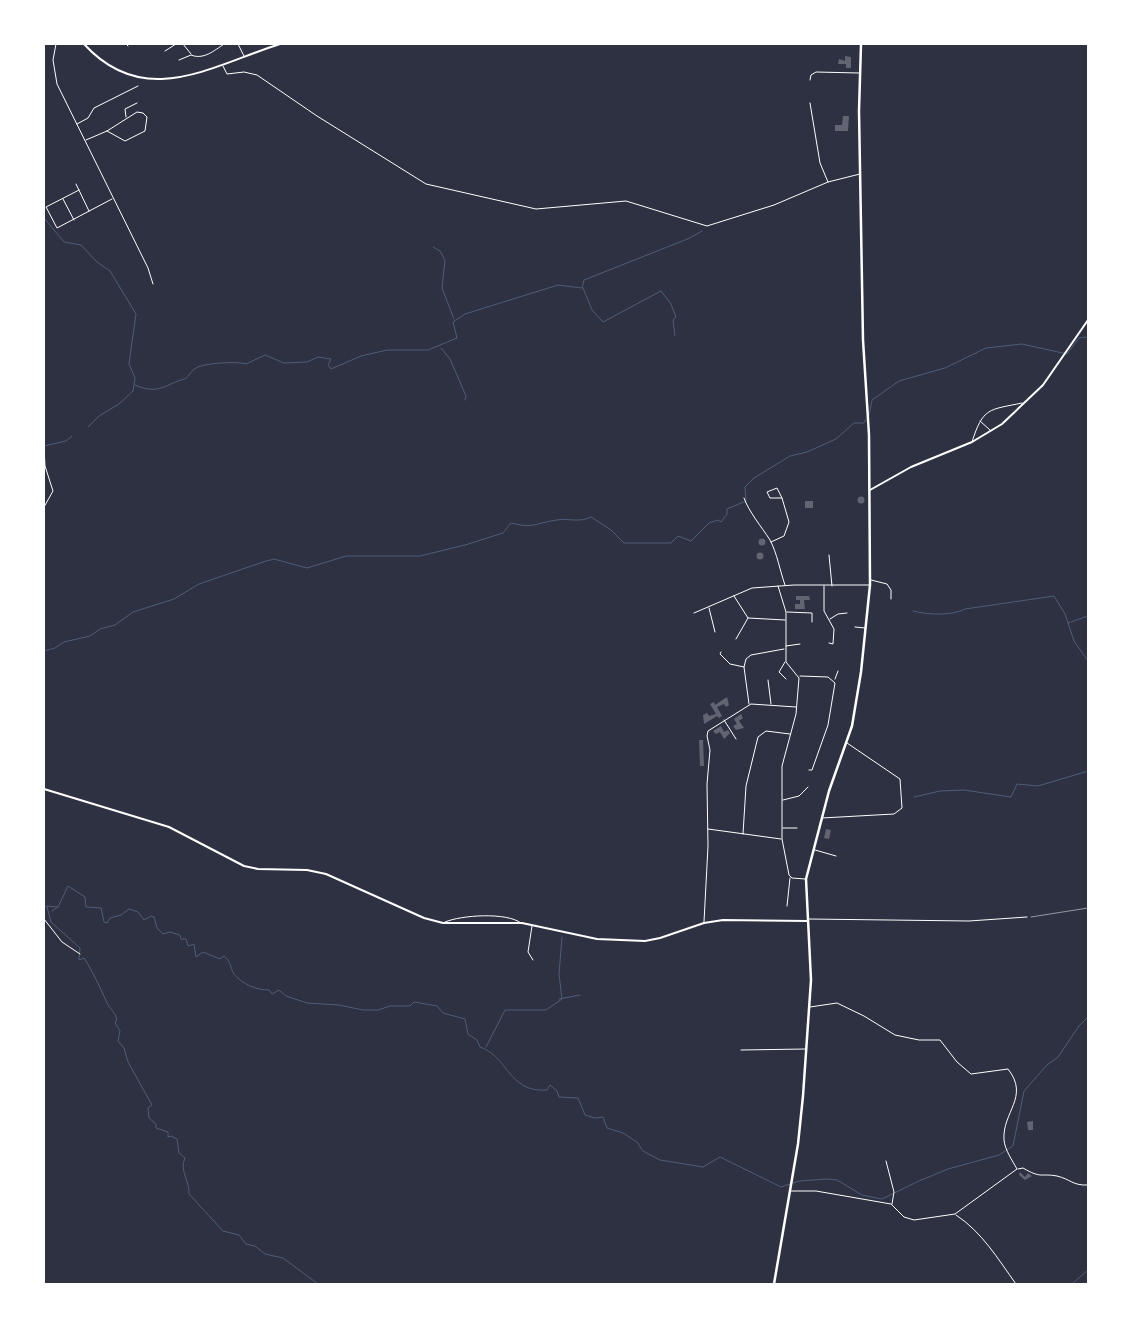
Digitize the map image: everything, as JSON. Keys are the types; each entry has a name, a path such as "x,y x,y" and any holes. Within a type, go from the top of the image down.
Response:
{"main road":[{"path":"774,1284 802,1106 807,1049 811,959 807,920 806,879 822,818 847,743 855,711 870,586 869,435 863,373 860,174 861,44"}],"street":[{"path":"56,44 53,60 55,77 112,199 148,268 153,284"},
{"path":"84,44 100,58 118,68 152,78 189,76 280,44"},
{"path":"165,51 176,44"},
{"path":"183,44 191,55"},
{"path":"179,60 191,55 202,56 224,44"},
{"path":"238,44 244,57"},
{"path":"223,65 227,74 230,75 244,72 257,75 317,116 426,184 536,209 626,201 707,226 774,205 828,182 860,174"},
{"path":"810,80 810,76 816,72 860,73"},
{"path":"77,124 88,118 94,108 138,86"},
{"path":"126,118 125,109 137,102"},
{"path":"810,104 820,163 828,182"},
{"path":"85,140 107,131 139,112 144,114 148,123 146,131 125,141 107,131"},
{"path":"76,184 90,211"},
{"path":"79,190 46,207 57,228 112,199"},
{"path":"62,198 74,220"},
{"path":"870,490 911,467 972,442 991,431 1028,402 1052,373 1088,320"},
{"path":"972,442 979,421 988,412 1028,402"},
{"path":"979,421 991,431"},
{"path":"44,446 46,466 53,491 44,507"},
{"path":"771,542 782,538 789,527 782,498 778,488 767,492 770,498 782,498"},
{"path":"744,498 748,511 756,517 771,542 785,585"},
{"path":"829,554 832,586"},
{"path":"870,580 888,584 891,590 891,599"},
{"path":"694,613 752,588 785,585 870,586"},
{"path":"778,586 786,612 786,662 779,672 786,679"},
{"path":"824,586 823,607 834,629 833,644"},
{"path":"734,596 748,618"},
{"path":"709,607 715,632"},
{"path":"786,612 812,612 812,622"},
{"path":"829,620 838,614 847,613"},
{"path":"748,618 786,620"},
{"path":"736,639 748,618"},
{"path":"855,627 866,628"},
{"path":"829,643 838,644"},
{"path":"749,704 744,667 745,660 750,655 800,644"},
{"path":"716,655 720,653 730,664 744,667"},
{"path":"786,662 799,676 797,707 782,762 782,839 790,877 787,906"},
{"path":"812,770 831,714 834,680 837,677 838,671"},
{"path":"799,676 828,677 834,680"},
{"path":"768,680 771,705"},
{"path":"704,923 707,784 710,750 707,736 710,729 749,704 797,707"},
{"path":"724,719 736,740"},
{"path":"743,834 746,786 758,737 761,732 768,731 791,734"},
{"path":"822,818 894,814 902,808 900,779 847,743"},
{"path":"809,770 816,770"},
{"path":"782,800 801,796 808,787"},
{"path":"44,789 169,827 244,866 258,869 301,869 320,872 424,918 443,922 522,923 597,939 645,941 660,938 704,923 746,919 969,921 1027,917"},
{"path":"782,828 797,828"},
{"path":"707,829 782,839"},
{"path":"813,850 836,856"},
{"path":"790,877 806,879"},
{"path":"443,922 493,916 516,919 522,923"},
{"path":"44,919 62,942 79,953"},
{"path":"532,925 528,952 533,960"},
{"path":"810,1007 837,1003 864,1016 895,1035 919,1040 940,1040 957,1062 971,1074 1008,1068 1016,1079 1018,1089 1004,1140 1017,1169"},
{"path":"741,1050 807,1049"},
{"path":"886,1161 894,1192 892,1204"},
{"path":"790,1190 816,1191 892,1204 897,1211 911,1220 955,1214 1017,1169 1023,1168 1039,1176 1059,1177 1076,1185 1088,1185"},
{"path":"955,1214 984,1240 1016,1284"}],"path":[{"path":"1027,917 1088,908"}],"building":[{"path":"845,56 851,57 851,68 846,68 846,64 838,64 839,59 845,61"},
{"path":"843,116 849,116 848,131 835,131 835,125 842,125"},
{"path":"861,496 865,500 861,504 857,500"},
{"path":"805,501 813,501 813,508 805,508"},
{"path":"762,538 766,542 762,546 758,542"},
{"path":"760,553 763,556 760,559 757,556"},
{"path":"796,596 809,596 810,600 804,600 805,609 795,609 795,604 800,604 800,600 796,600"},
{"path":"727,697 729,705 726,707 724,704 717,707 722,716 719,718 717,716 704,724 703,715 707,713 709,716 716,714 710,704 714,702 715,705"},
{"path":"741,714 743,718 739,721 744,728 736,730 733,726 737,724 734,719"},
{"path":"721,726 724,732 728,730 730,733 724,739 720,732 716,734 713,731"},
{"path":"699,740 703,740 704,766 700,766"},
{"path":"826,829 831,830 829,839 824,838"},
{"path":"1033,1121 1033,1130 1028,1130 1027,1122"},
{"path":"1020,1172 1025,1177 1028,1173 1032,1176 1025,1180 1019,1175"}],"waterway":[{"path":"44,218 64,242 81,245 97,262 110,271 136,314 129,364 135,378 133,391 119,404 99,416 88,427"},
{"path":"135,385 151,389 162,388 185,379 200,366 221,363 246,364 265,355 284,363 307,362 318,357 331,359 328,365 331,369 361,356 387,350 428,350 457,338 453,322 465,314 558,285 582,288 584,280 690,238 702,231"},
{"path":"433,247 440,251 445,260 442,288 454,319"},
{"path":"583,288 592,310 603,322 661,291 671,304 676,317 673,320 675,336"},
{"path":"869,416 872,400 899,381 945,368 986,348 1022,344 1067,354 1079,338 1088,337"},
{"path":"441,348 450,359 466,396 465,400"},
{"path":"44,651 55,648 64,642 90,636 100,629 115,625 133,612 174,599 199,584 274,559 307,568 346,556 420,556 503,533 511,523 530,525 557,520 582,520 591,517 611,530 624,543 671,543 678,536 691,541 709,523 718,520 721,522 727,514 727,509 746,501 745,487 754,478 790,456 807,452 836,439 854,423 864,423 866,419"},
{"path":"44,446 66,441 72,436"},
{"path":"913,611 947,614 965,609 1054,596 1065,614 1074,641 1088,661"},
{"path":"1068,623 1088,616"},
{"path":"914,797 940,791 964,790 1011,797 1017,784 1038,786 1088,771"},
{"path":"44,906 58,907 68,886 85,897 86,907 101,908 104,922 107,923 110,918 121,915 129,909 138,912 144,920 151,916 154,917 157,928 163,934 170,932 180,935 181,939 186,939 188,946 194,944 196,957 203,952 220,959 224,956 237,978 250,986 269,990 272,994 279,990 286,996 307,1003 339,1005 363,1010 378,1010 390,1006 410,1006 414,1002 437,1006 443,1013 465,1019 468,1034 477,1040 480,1047 497,1058 509,1073 524,1086 547,1090 550,1085 557,1091 559,1097 578,1098 585,1115 595,1118 603,1117 607,1128 623,1133 637,1142 643,1151 660,1160 703,1167 720,1157 781,1187 799,1181 837,1180 862,1195 882,1199 948,1169 999,1155 1013,1146 1024,1091 1047,1065 1058,1057 1079,1026 1088,1017"},
{"path":"47,907 51,922 80,948 79,960 84,958 117,1019 115,1023 120,1031 118,1041 124,1048 128,1062 152,1105 148,1108 149,1118 156,1124 156,1128 168,1132 168,1137 171,1136 177,1139 179,1153 185,1158 183,1167 189,1194 223,1231 239,1235 246,1244 255,1246 265,1254 283,1258 318,1284"},
{"path":"52,911 58,907"},
{"path":"486,1047 505,1010 546,1010 562,999 559,974 562,937"},
{"path":"559,999 580,995"},
{"path":"1072,1284 1088,1270"}]}
